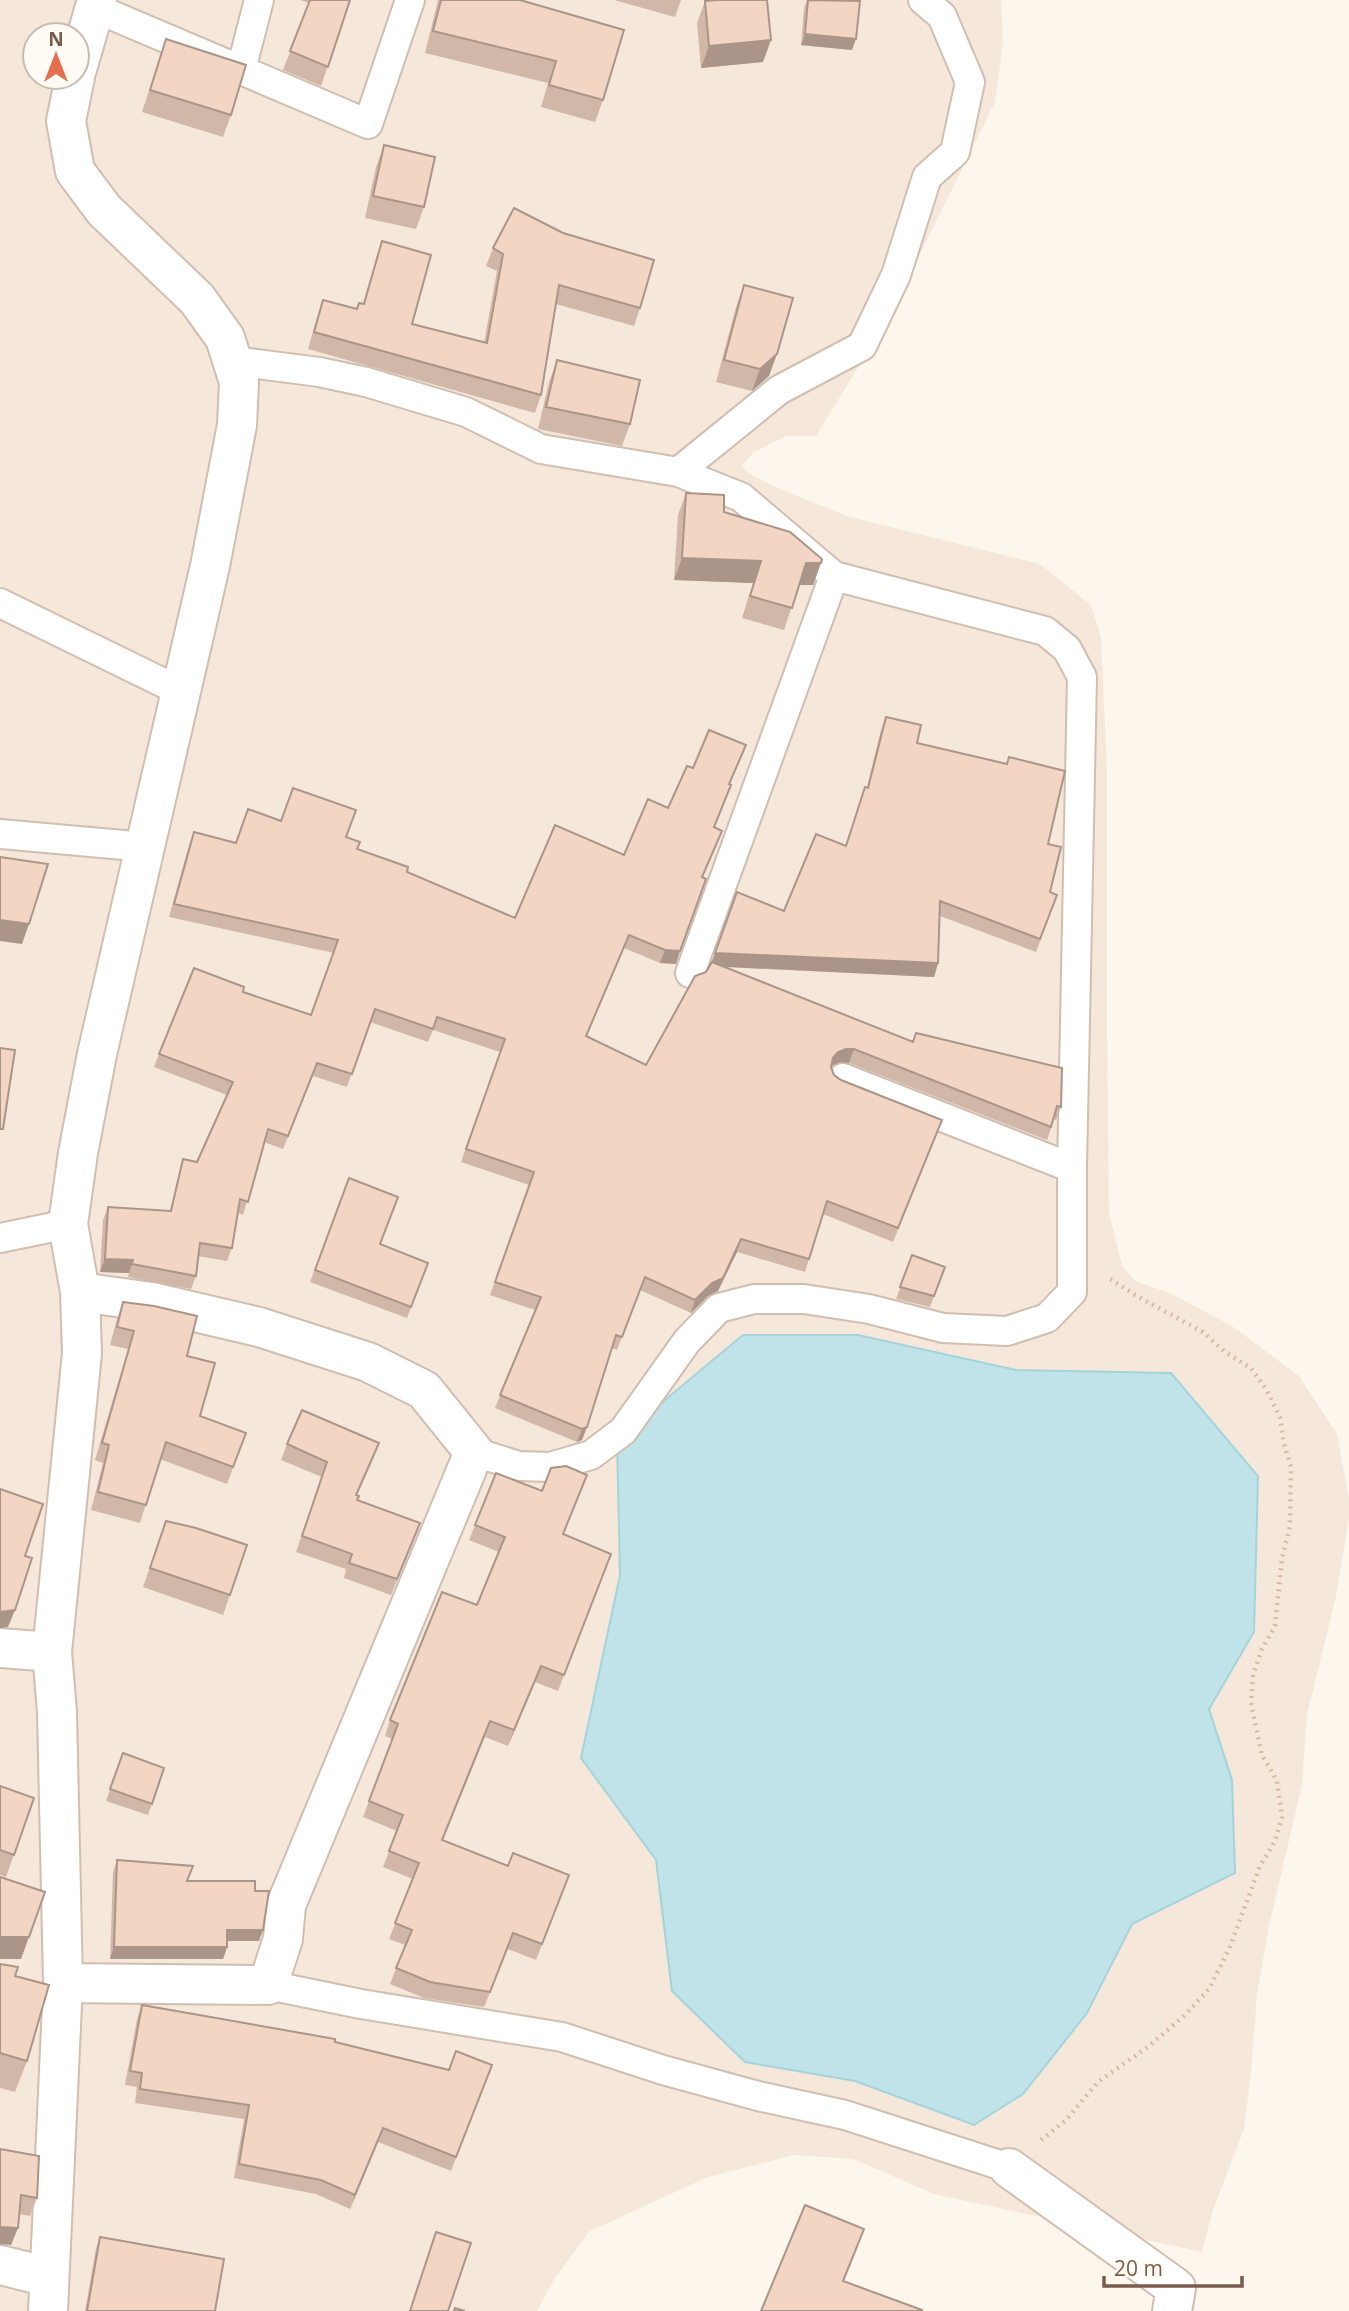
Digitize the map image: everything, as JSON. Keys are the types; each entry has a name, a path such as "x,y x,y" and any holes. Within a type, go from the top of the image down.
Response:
{"street":[{"path":"91,21 96,4"},
{"path":"0,2265 48,2294 63,1983 57,1712 52,1652 82,1353 80,1292 68,1224 97,1054 211,566 237,425 239,382 225,338 197,299 104,210 75,171 66,121 72,91"},
{"path":"63,1983 268,1985 283,1939 286,1905 474,1452 424,1390 368,1362 259,1327 152,1301 80,1292"},
{"path":"0,1648 52,1652"},
{"path":"1009,2168 1176,2288 1172,2311"}],"lane":[{"path":"241,70 258,0"},
{"path":"96,4 368,124 410,0"},
{"path":"678,472 779,390 862,346 896,275 927,177 955,152 970,82 942,16 923,0"},
{"path":"233,361 319,372 366,382 466,412 541,449 678,472 741,497 834,576 1045,631 1067,649 1082,677 1072,1292 1047,1318 1007,1331 943,1328 869,1309 804,1299 754,1299 730,1305 719,1308 687,1341 623,1431 591,1455 550,1466 519,1466 474,1452"},
{"path":"690,973 834,576"},
{"path":"0,603 182,692"},
{"path":"0,834 146,847"},
{"path":"843,1078 1072,1168"},
{"path":"0,1238 68,1224"},
{"path":"268,1985 361,2004 562,2037 731,2089 845,2115 1009,2168"}],"path":[{"path":"1009,2168 1065,2121 1098,2082 1149,2046 1185,2015 1209,1989 1229,1949 1260,1866 1275,1840 1282,1817 1277,1781 1262,1755 1251,1703 1253,1675 1262,1649 1275,1626 1282,1558 1290,1527 1291,1466 1280,1417 1251,1367 1225,1352 1203,1332 1102,1274 1072,1292"}],"shaded area":[{"path":"0,0 1001,0 1003,43 995,102 889,317 816,436 787,436 754,452 742,466 751,475 787,492 850,517 1040,564 1091,605 1101,637 1107,769 1109,1213 1122,1265 1135,1281 1170,1293 1232,1326 1299,1376 1337,1434 1349,1499 1349,1518 1336,1596 1307,1715 1302,1785 1269,1926 1257,1994 1244,2129 1212,2213 1202,2252 934,2194 853,2159 794,2155 708,2177 590,2231 555,2278 537,2311 0,2311"}],"water":[{"path":"743,1335 858,1335 1016,1370 1171,1373 1258,1476 1254,1632 1209,1709 1232,1780 1235,1873 1132,1924 1087,2013 1023,2094 974,2125 855,2081 745,2062 672,1991 656,1860 581,1758 620,1575 617,1440"}],"building":[{"path":"310,0 350,0 328,67 290,51"},
{"path":"441,0 520,0 624,30 603,100 549,85 556,61 433,31"},
{"path":"767,0 771,40 709,46 705,1"},
{"path":"808,0 860,1 856,39 805,34"},
{"path":"166,39 246,65 231,115 150,90"},
{"path":"384,145 435,157 424,207 373,196"},
{"path":"514,208 563,233 654,260 640,308 559,285 541,395 314,332 323,300 357,309 359,303 364,304 382,241 431,255 412,324 487,343 503,254 493,248"},
{"path":"744,285 793,298 777,354 760,369 724,360"},
{"path":"557,360 640,380 630,424 546,407"},
{"path":"686,493 724,495 724,512 790,532 822,559 821,563 806,563 792,608 750,596 761,561 682,558"},
{"path":"886,717 921,725 917,743 1007,764 1009,757 1065,771 1048,844 1061,847 1050,892 1057,895 1040,939 940,901 938,963 715,953 737,892 784,911 816,834 846,846 865,787 868,788"},
{"path":"709,730 746,745 714,827 722,831 702,877 706,879 680,951 665,950 629,935 586,1036 646,1065 695,976 706,972 712,962 913,1042 916,1033 1062,1068 1061,1107 1057,1106 1051,1127 854,1049 838,1052 831,1067 834,1075 841,1080 942,1120 898,1228 827,1201 809,1259 741,1239 723,1278 712,1283 695,1300 645,1277 622,1337 616,1335 587,1427 582,1429 500,1395 541,1297 495,1282 534,1172 466,1149 505,1039 437,1017 433,1029 375,1009 352,1074 317,1063 288,1136 268,1129 248,1202 240,1199 232,1248 200,1243 196,1276 132,1264 133,1260 105,1259 108,1207 171,1211 183,1159 197,1162 233,1082 159,1054 194,968 244,987 243,992 311,1015 338,940 174,904 194,832 236,843 248,809 281,821 293,788 356,810 346,837 360,842 357,849 408,867 407,872 515,918 555,825 624,855 648,799 668,808 687,766 693,768"},
{"path":"0,857 48,864 29,924 0,920"},
{"path":"0,1048 15,1050 3,1129 0,1129"},
{"path":"349,1178 398,1197 380,1244 428,1263 411,1307 315,1270"},
{"path":"912,1255 945,1267 934,1296 900,1287"},
{"path":"123,1302 197,1316 187,1356 215,1363 200,1416 246,1433 233,1467 166,1442 146,1505 98,1492 109,1445 102,1443 134,1331 117,1327"},
{"path":"302,1410 379,1443 356,1495 359,1496 357,1500 420,1523 397,1579 349,1563 352,1554 302,1536 327,1462 287,1444"},
{"path":"566,1466 587,1475 563,1534 611,1554 564,1675 541,1666 514,1730 490,1721 442,1840 508,1866 513,1853 569,1875 542,1944 513,1933 490,1992 430,1982 396,1968 412,1930 395,1923 419,1863 389,1851 403,1815 369,1801 398,1724 390,1720 442,1592 477,1605 505,1537 475,1525 496,1473 542,1491 551,1468"},
{"path":"0,1489 43,1504 25,1556 32,1558 15,1610 0,1612"},
{"path":"166,1521 247,1545 230,1595 150,1568"},
{"path":"123,1753 164,1768 152,1804 110,1789"},
{"path":"0,1786 34,1798 14,1855 0,1850"},
{"path":"117,1860 193,1866 187,1881 255,1881 255,1891 269,1891 263,1930 227,1930 227,1947 114,1947"},
{"path":"0,1877 45,1892 29,1937 0,1937"},
{"path":"0,1964 18,1967 15,1976 49,1985 27,2061 0,2053"},
{"path":"142,2005 335,2039 335,2042 449,2070 456,2051 492,2065 456,2157 383,2128 355,2195 321,2180 239,2164 249,2105 140,2089 142,2073 130,2071"},
{"path":"0,2149 39,2156 37,2198 21,2195 18,2228 0,2227"},
{"path":"805,2205 864,2229 843,2281 922,2311 761,2311"},
{"path":"436,2232 471,2243 448,2311 410,2311"},
{"path":"100,2237 224,2259 215,2311 87,2311"}]}
